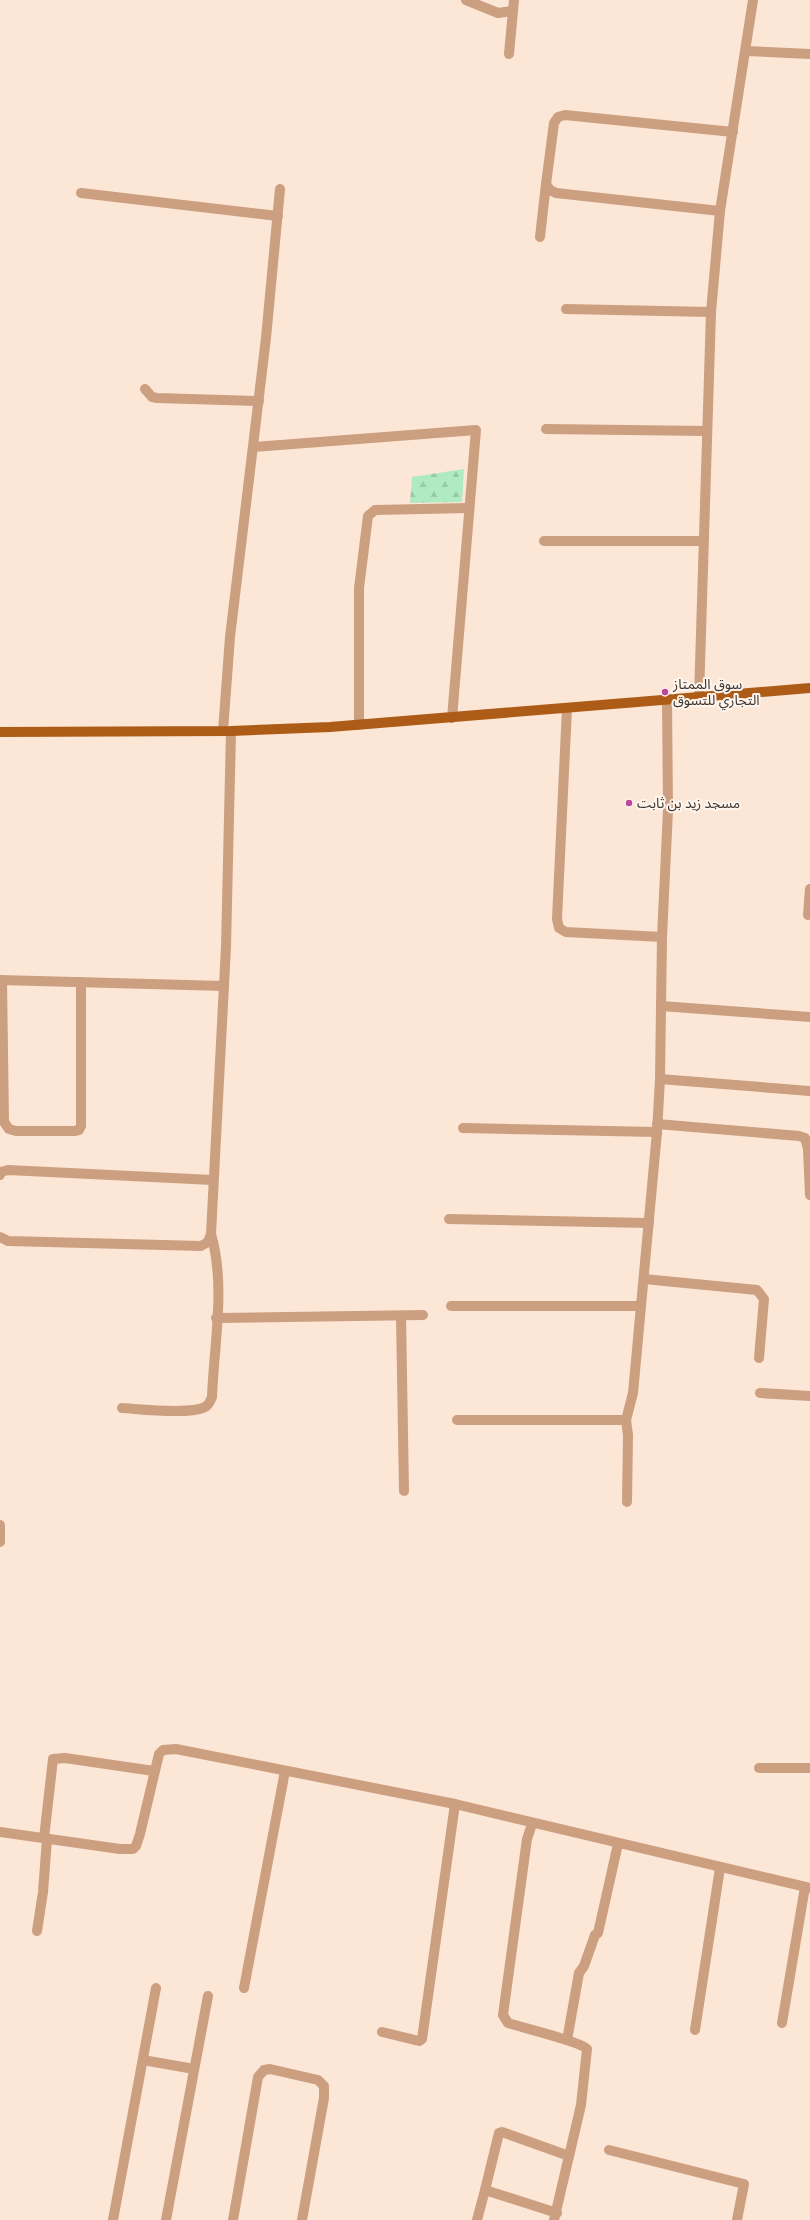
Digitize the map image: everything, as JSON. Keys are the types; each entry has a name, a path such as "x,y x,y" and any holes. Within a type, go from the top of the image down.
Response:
{"main road":[{"path":"0,732 227,731 359,725 810,688"}],"street":[{"path":"466,0 474,1 498,13 513,11"},
{"path":"509,54 514,0"},
{"path":"699,697 711,312 720,211 753,0"},
{"path":"746,51 810,54"},
{"path":"540,237 554,123 558,117 564,115 733,132"},
{"path":"546,184 550,190 556,193 720,211"},
{"path":"122,1408 181,1411 198,1410 209,1404 212,1397 217,1262 211,1234 224,986 227,731 231,630 259,401 280,189"},
{"path":"81,193 278,216"},
{"path":"566,309 711,312"},
{"path":"145,389 152,397 157,398 259,401"},
{"path":"546,429 707,431"},
{"path":"253,447 476,430 452,718"},
{"path":"359,725 359,588 368,516 374,510 469,508"},
{"path":"544,541 703,541"},
{"path":"627,1502 628,1435 626,1420 633,1393 649,1223 660,1079 662,937 668,810 667,699"},
{"path":"568,708 557,919 559,928 566,932 662,937"},
{"path":"808,915 810,889"},
{"path":"80,982 81,1126 79,1130 74,1132 16,1131 9,1129 4,1122 1,980 80,982 224,986"},
{"path":"661,1006 810,1017"},
{"path":"660,1079 810,1091"},
{"path":"463,1128 657,1128 800,1136 805,1138 808,1149 810,1194"},
{"path":"0,1175 1,1172 8,1170 213,1180"},
{"path":"449,1219 649,1223"},
{"path":"0,1237 8,1240 201,1246 208,1242 211,1234"},
{"path":"644,1279 757,1290 764,1299 759,1358"},
{"path":"451,1306 641,1306"},
{"path":"216,1318 423,1315"},
{"path":"401,1316 404,1491"},
{"path":"760,1393 810,1396"},
{"path":"457,1420 626,1420"},
{"path":"0,1525 0,1542"},
{"path":"0,1832 133,1849 139,1838 154,1771 160,1752 176,1749 455,1804 532,1824 807,1887 782,2023"},
{"path":"37,1931 43,1892 53,1759 65,1758 154,1771"},
{"path":"759,1768 810,1768"},
{"path":"244,1988 285,1771"},
{"path":"382,2032 419,2041 422,2039 455,1804"},
{"path":"485,2190 555,2217 581,2105 586,2049 585,2046 508,2023 503,2015 526,1839 532,1824"},
{"path":"567,2040 579,1973 584,1966 595,1935 598,1933 618,1844"},
{"path":"695,2030 720,1868"},
{"path":"113,2220 156,1988"},
{"path":"166,2220 208,1996"},
{"path":"143,2060 194,2069"},
{"path":"233,2220 258,2077 264,2070 270,2069 318,2080 324,2086 324,2098 302,2220"},
{"path":"477,2220 499,2133 502,2132 569,2156"},
{"path":"609,2150 744,2184 737,2220"}],"green space":[{"path":"464,469 462,502 410,503 412,477"}],"place":[{"name":"سوق الممتاز التجاري للتسوق","path":"665,692"},
{"name":"مسجد زيد بن ثابت","path":"629,803"}]}
